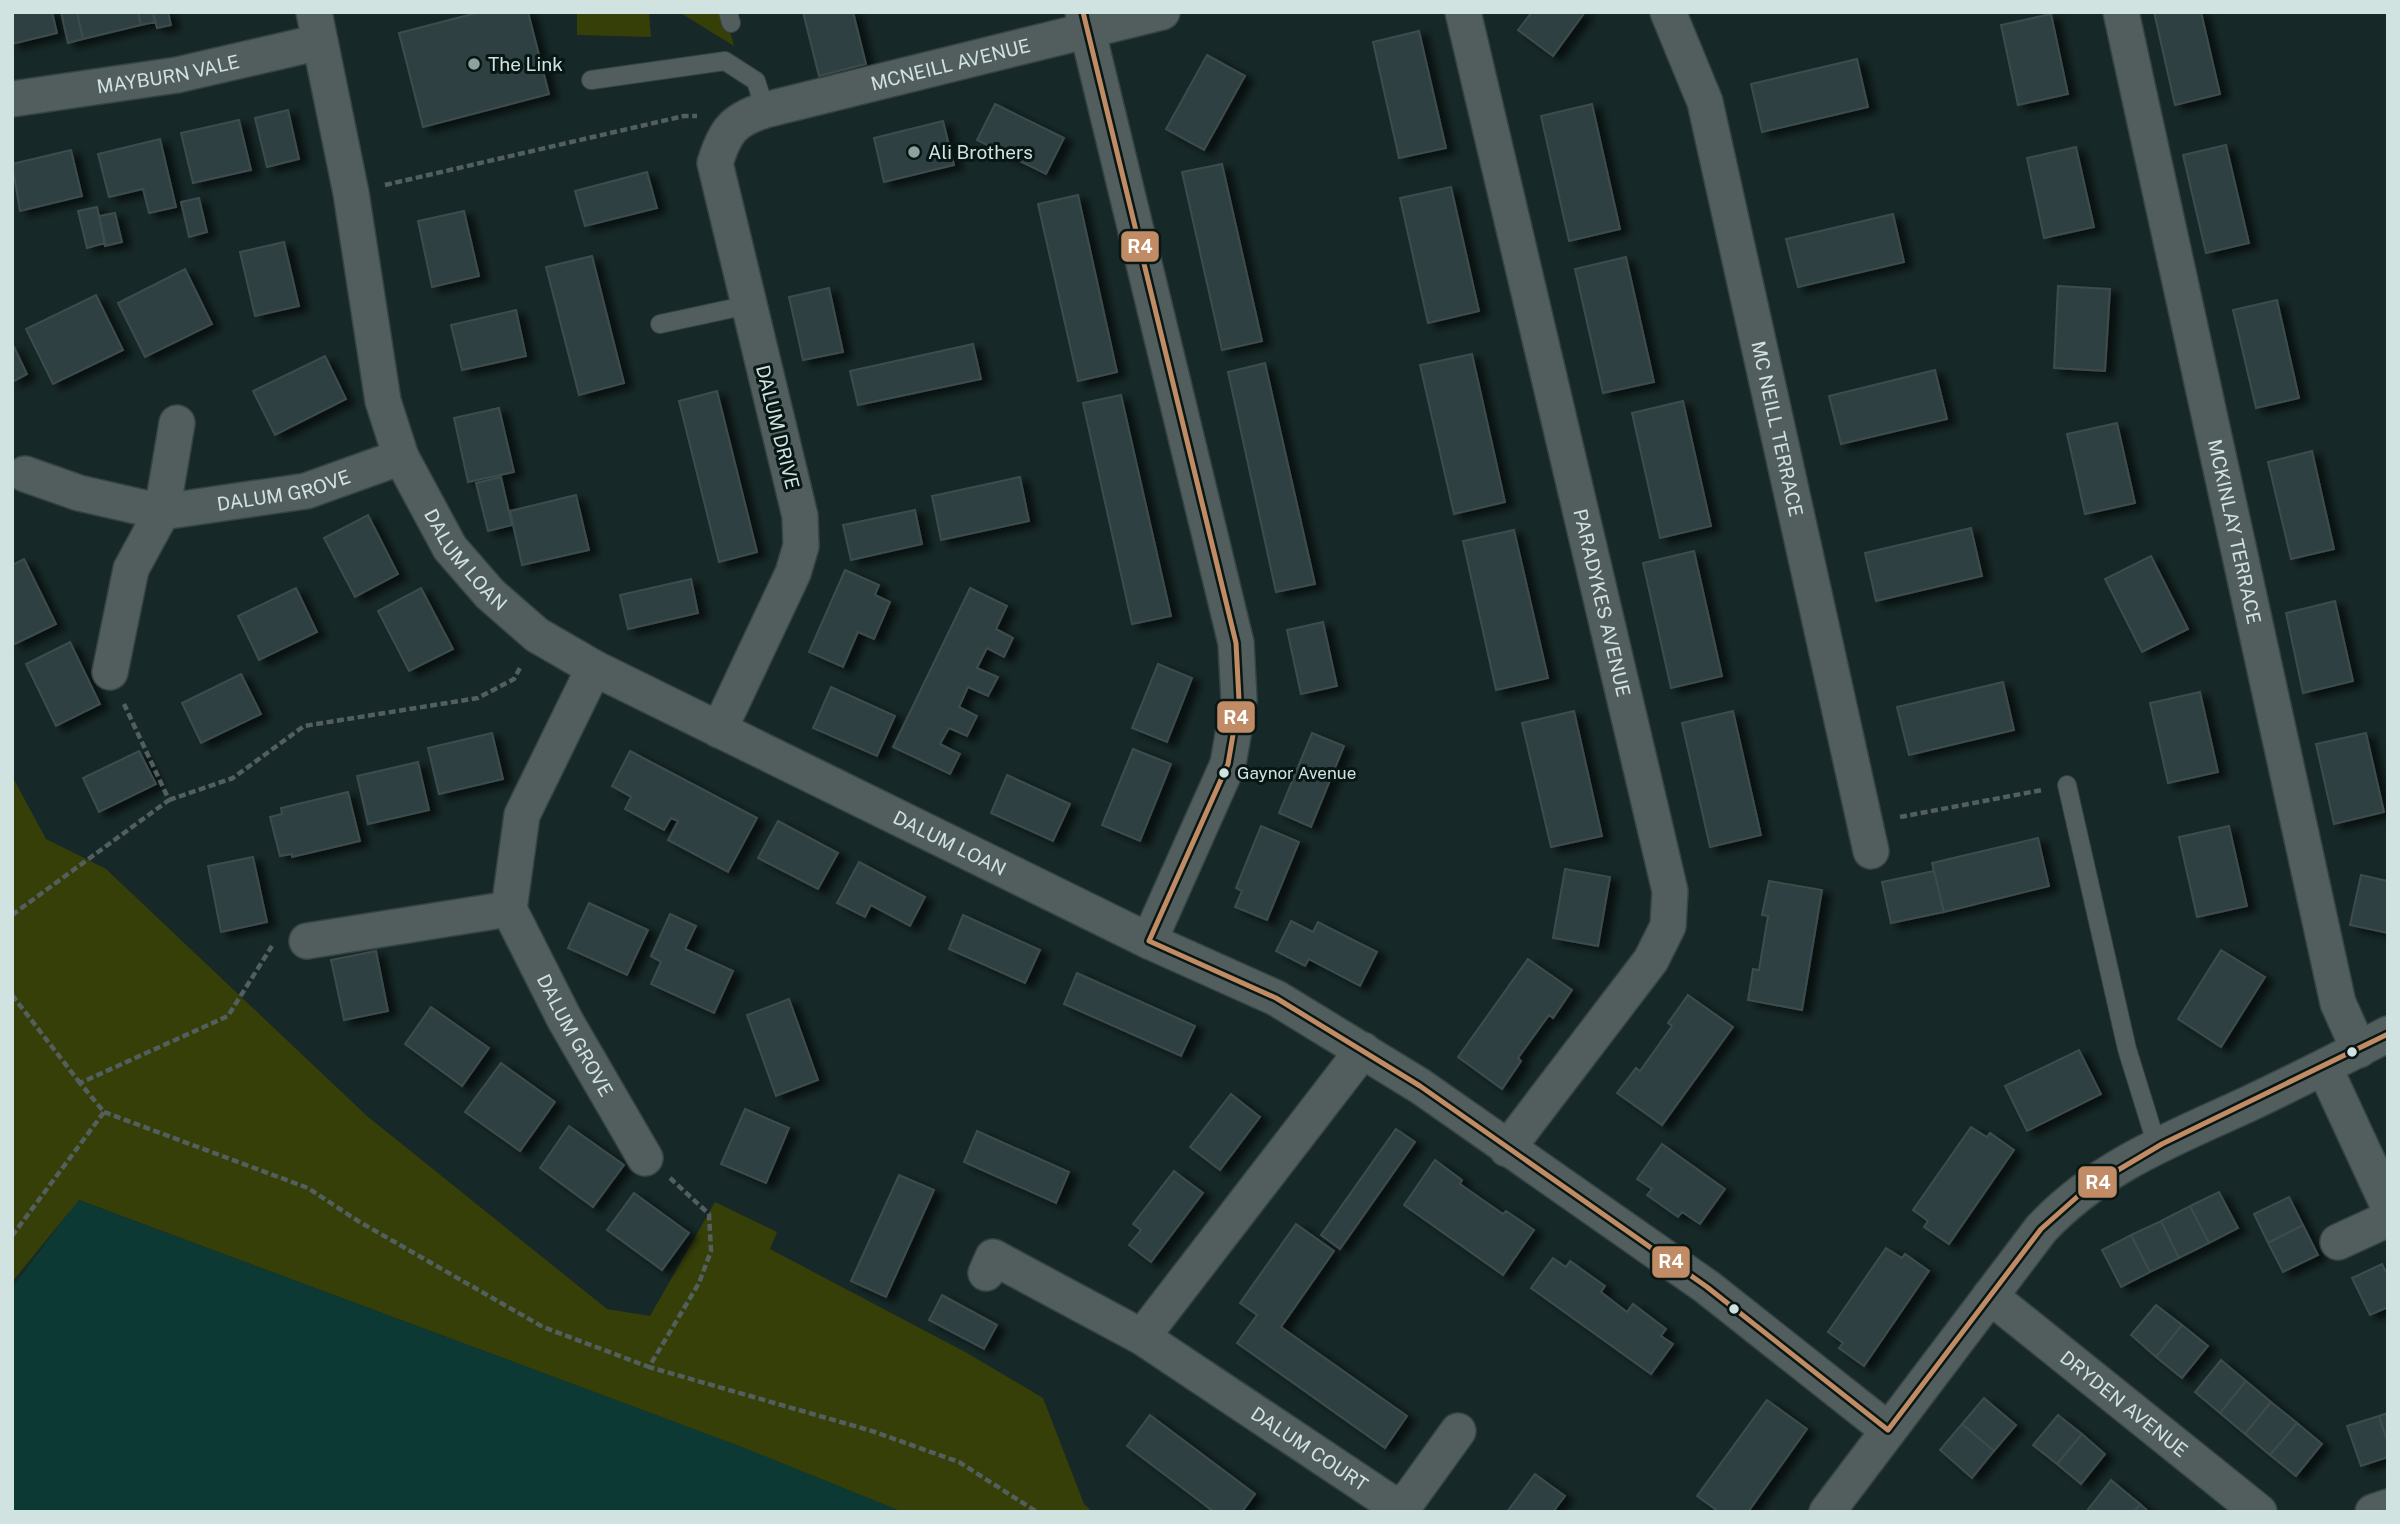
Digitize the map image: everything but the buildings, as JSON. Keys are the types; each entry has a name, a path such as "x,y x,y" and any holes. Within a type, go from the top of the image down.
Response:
{"street":[{"name":"MCNEILL AVENUE","path":"753,114 1085,21 1162,12"},
{"name":"PARADYKES AVENUE","path":"1463,12 1670,891 1668,926 1651,960 1507,1149"},
{"name":"MC NEILL TERRACE","path":"1668,12 1705,102 1868,837"},
{"name":"MCKINLAY TERRACE","path":"2121,12 2338,1003 2373,1042"},
{"path":"1085,21 1236,643 1239,700 1228,764 1149,941"},
{"name":"DALUM LOAN","path":"317,27 351,193 383,401 401,457 450,548 490,594 537,635 594,668 1149,941 1276,998 1363,1050 1420,1086 1707,1287 1888,1430"},
{"name":"MAYBURN VALE","path":"12,99 177,75 317,27"},
{"name":"DALUM DRIVE","path":"719,730 793,573 801,546 800,516 715,163 722,141 753,114"},
{"path":"110,672 131,569 162,512 177,424"},
{"name":"DALUM GROVE","path":"25,474 79,493 162,512 306,491 401,457"},
{"path":"307,941 509,909 522,815 594,668"},
{"name":"DALUM GROVE","path":"509,909 565,1020 645,1158"},
{"path":"1827,1512 2040,1229 2069,1199 2157,1146 2325,1069 2373,1042"},
{"path":"1142,1337 1363,1050"},
{"path":"2325,1069 2388,1205"},
{"path":"2338,1242 2388,1219"},
{"name":"DALUM COURT","path":"986,1273 993,1257 1142,1337 1394,1505 1409,1499 1458,1431"},
{"name":"DRYDEN AVENUE","path":"1990,1296 2259,1512"},
{"path":"2373,1512 2388,1507"}],"lane":[{"path":"591,80 725,61 755,81 753,114"},
{"path":"660,324 748,305"},
{"path":"2067,785 2127,1049 2157,1146"}],"path":[{"path":"351,193 684,116 753,114"},
{"path":"12,915 169,800 233,778 304,726 478,698 513,679 537,635"},
{"path":"110,672 169,800"},
{"path":"1868,837 2067,785"},
{"path":"80,1083 228,1016 273,945 307,941"},
{"path":"12,995 104,1112 308,1188 358,1221 543,1327 649,1367 872,1430 959,1462 1037,1512"},
{"path":"12,1236 104,1112"},
{"path":"645,1158 709,1214 711,1251 699,1283 649,1367"}],"shaded area":[{"path":"78,1200 742,1447 903,1512 12,1512 12,1288"}],"green space":[{"path":"577,12 649,12 651,37 577,35"},
{"path":"679,12 725,12 734,46"},
{"path":"12,776 46,839 106,869 367,1116 607,1309 650,1316 715,1202 777,1232 770,1249 967,1353 1043,1398 1084,1504 1093,1512 903,1512 742,1447 79,1200 12,1282"}],"transit line":[{"name":"R4","path":"1083,12 1236,643 1239,700 1228,764 1149,941"},
{"name":"R4","path":"1149,941 1276,998 1420,1086 1707,1287 1888,1430"},
{"name":"R4","path":"1888,1430 2041,1229 2086,1189 2162,1144 2388,1034"}],"place":[{"name":"The Link","path":"474,64"},
{"name":"Ali Brothers","path":"914,152"},
{"name":"Gaynor Avenue","path":"1224,773"}]}
